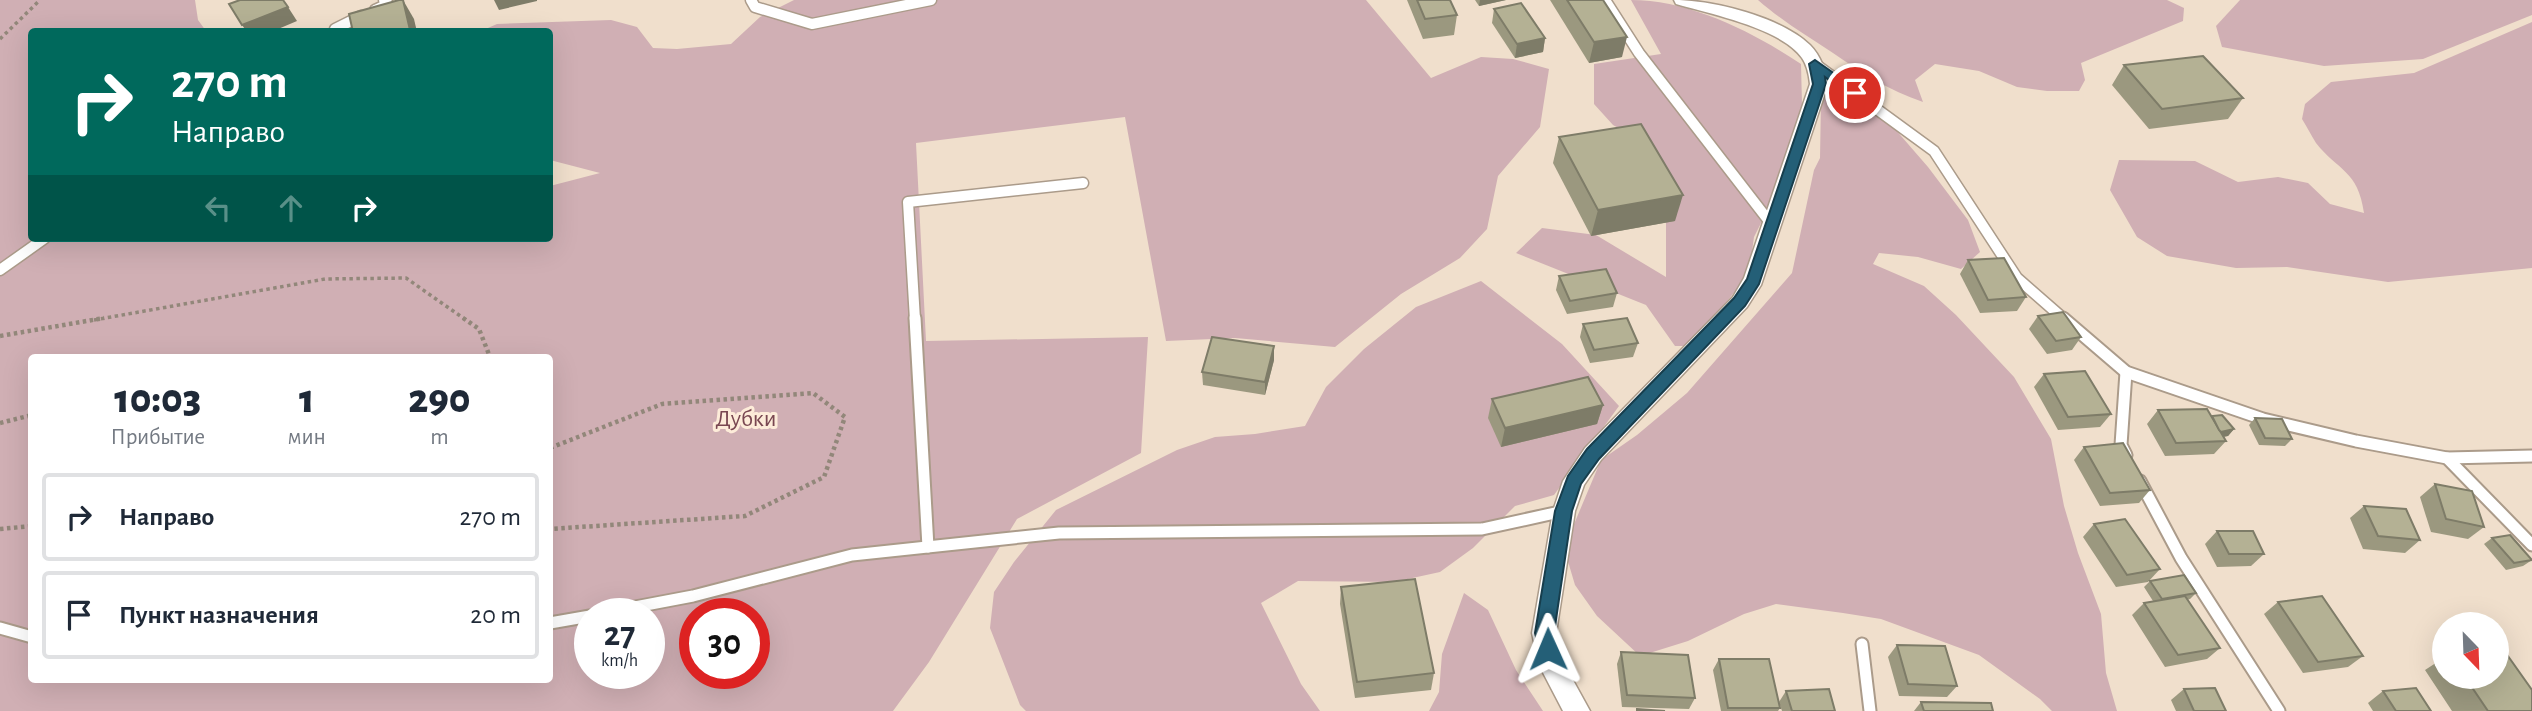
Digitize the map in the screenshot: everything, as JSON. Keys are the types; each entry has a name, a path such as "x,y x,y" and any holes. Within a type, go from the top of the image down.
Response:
{"street":[{"path":"1577,711 1551,665 1544,633 1564,511 1574,481 1593,454 1740,302 1754,280 1819,84 1815,64 1804,49 1786,36 1682,0"}],"lane":[{"path":"339,28 388,4 384,0"},
{"path":"751,0 755,7 811,24 931,0"},
{"path":"1605,0 1639,53 1772,226"},
{"path":"1815,64 1934,150 2017,278 2126,372 2263,419 2447,458 2532,456"},
{"path":"928,547 908,202 1083,183"},
{"path":"0,270 40,242"},
{"path":"2126,372 2120,445 2181,558 2279,711"},
{"path":"2447,458 2532,545"},
{"path":"665,601 852,555 928,547 1072,533 1482,529 1564,511"},
{"path":"553,622 574,619"},
{"path":"0,628 28,636"},
{"path":"1862,644 1870,711"}],"path":[{"path":"0,39 40,0"},
{"path":"0,336 325,279 406,278 479,329 489,354"},
{"path":"553,447 662,404 813,393 845,417 824,477 745,516 553,529"},
{"path":"0,423 28,416"},
{"path":"0,528 28,526"}],"green space":[{"name":"Дубки","path":"0,0 195,0 198,20 204,28 28,28 28,242 553,242 553,185 600,173 553,161 553,28 488,28 497,24 611,20 637,27 653,48 677,49 731,44 760,17 794,0 1366,0 1431,78 1481,57 1513,59 1549,69 1540,127 1498,176 1487,229 1460,258 1401,294 1335,347 1235,338 1166,341 1125,117 916,143 926,341 1148,337 1141,453 1017,519 929,662 893,711 0,711"},
{"path":"1631,0 1676,5 1720,20 1762,40 1801,64 1802,105 1792,161 1754,237 1749,274 1691,346 1675,346 1646,305 1516,253 1542,228 1596,235 1666,277 1666,215 1636,138 1613,125 1594,104 1594,64 1661,54"},
{"path":"1758,0 2167,0 2184,8 2183,21 2081,63 2085,80 2079,91 2017,87 1979,71 1935,64 1915,80 1923,102 1866,75"},
{"path":"2240,0 2532,0 2532,15 2423,59 2324,66 2222,47 2216,26"},
{"path":"2532,22 2532,268 2388,282 2287,267 2236,268 2167,256 2137,237 2110,190 2119,160 2195,161 2238,182 2278,177 2308,183 2330,204 2364,213 2352,179 2316,143 2302,119 2305,104 2331,82 2414,73"},
{"path":"1841,90 1867,104 1895,129 1968,220 1980,252 1961,269 1918,257 1879,253 1873,264 1924,286 1956,315 2014,377 2051,439 2064,506 2101,614 2106,673 2117,711 2052,711 2040,699 1979,655 1881,619 1776,604 1744,614 1688,641 1640,656 1597,616 1575,585 1564,548 1601,460 1637,435 1687,393 1792,273 1814,170 1820,158 1821,100"},
{"path":"1481,281 1562,344 1619,406 1554,495 1515,506 1473,548 1440,572 1394,582 1298,581 1261,603 1301,684 1320,711 1026,711 1020,705 990,628 994,592 1014,562 1056,510 1177,450 1215,437 1305,426 1326,387 1364,349 1416,307"},
{"path":"1464,593 1488,610 1516,670 1543,711 1429,711 1439,692 1442,654"}],"building":[{"path":"240,0 283,0 288,7 242,25 229,4"},
{"path":"403,0 410,28 352,28 349,14"},
{"path":"1417,0 1450,0 1457,15 1425,19"},
{"path":"1567,0 1603,0 1627,37 1594,42"},
{"path":"1521,3 1545,38 1517,44 1494,9"},
{"path":"2203,56 2243,98 2162,109 2124,65"},
{"path":"1641,124 1683,195 1598,210 1559,137"},
{"path":"2004,258 2026,297 1988,300 1968,260"},
{"path":"1606,269 1617,293 1570,301 1559,276"},
{"path":"2063,312 2081,337 2056,341 2038,316"},
{"path":"1627,318 1638,343 1594,350 1583,324"},
{"path":"1212,337 1274,346 1265,382 1202,372"},
{"path":"2085,371 2111,414 2068,417 2044,374"},
{"path":"1588,377 1603,405 1505,428 1492,399"},
{"path":"2207,409 2226,441 2176,443 2158,410"},
{"path":"2222,415 2234,429 2221,432 2219,430 2212,416"},
{"path":"2255,418 2282,419 2292,439 2265,438"},
{"path":"2123,443 2150,490 2110,493 2084,447"},
{"path":"2435,484 2472,491 2484,527 2446,519"},
{"path":"2364,506 2406,509 2420,540 2378,536"},
{"path":"2125,519 2160,569 2127,575 2094,524"},
{"path":"2217,531 2253,531 2264,554 2229,554"},
{"path":"2510,535 2532,560 2514,563 2492,538"},
{"path":"2184,575 2196,593 2162,599 2150,581"},
{"path":"1415,579 1434,673 1357,682 1341,587"},
{"path":"2185,596 2220,648 2178,655 2144,603"},
{"path":"2322,596 2363,656 2318,662 2278,602"},
{"path":"1897,645 1945,646 1957,686 1908,684"},
{"path":"1621,652 1688,655 1695,698 1627,695"},
{"path":"1719,659 1769,659 1780,708 1728,708"},
{"path":"2510,659 2532,690 2532,711 2488,711 2474,690 2510,690"},
{"path":"2215,688 2226,711 2194,711 2184,689"},
{"path":"2416,688 2431,711 2396,711 2383,691"},
{"path":"1829,689 1835,711 1792,711 1786,691"},
{"path":"1921,702 1991,703 1993,711 1924,711"}],"route":[{"path":"1548,649 1544,633 1564,511 1574,481 1593,454 1740,302 1754,280 1819,84 1815,64 1855,93"}]}
